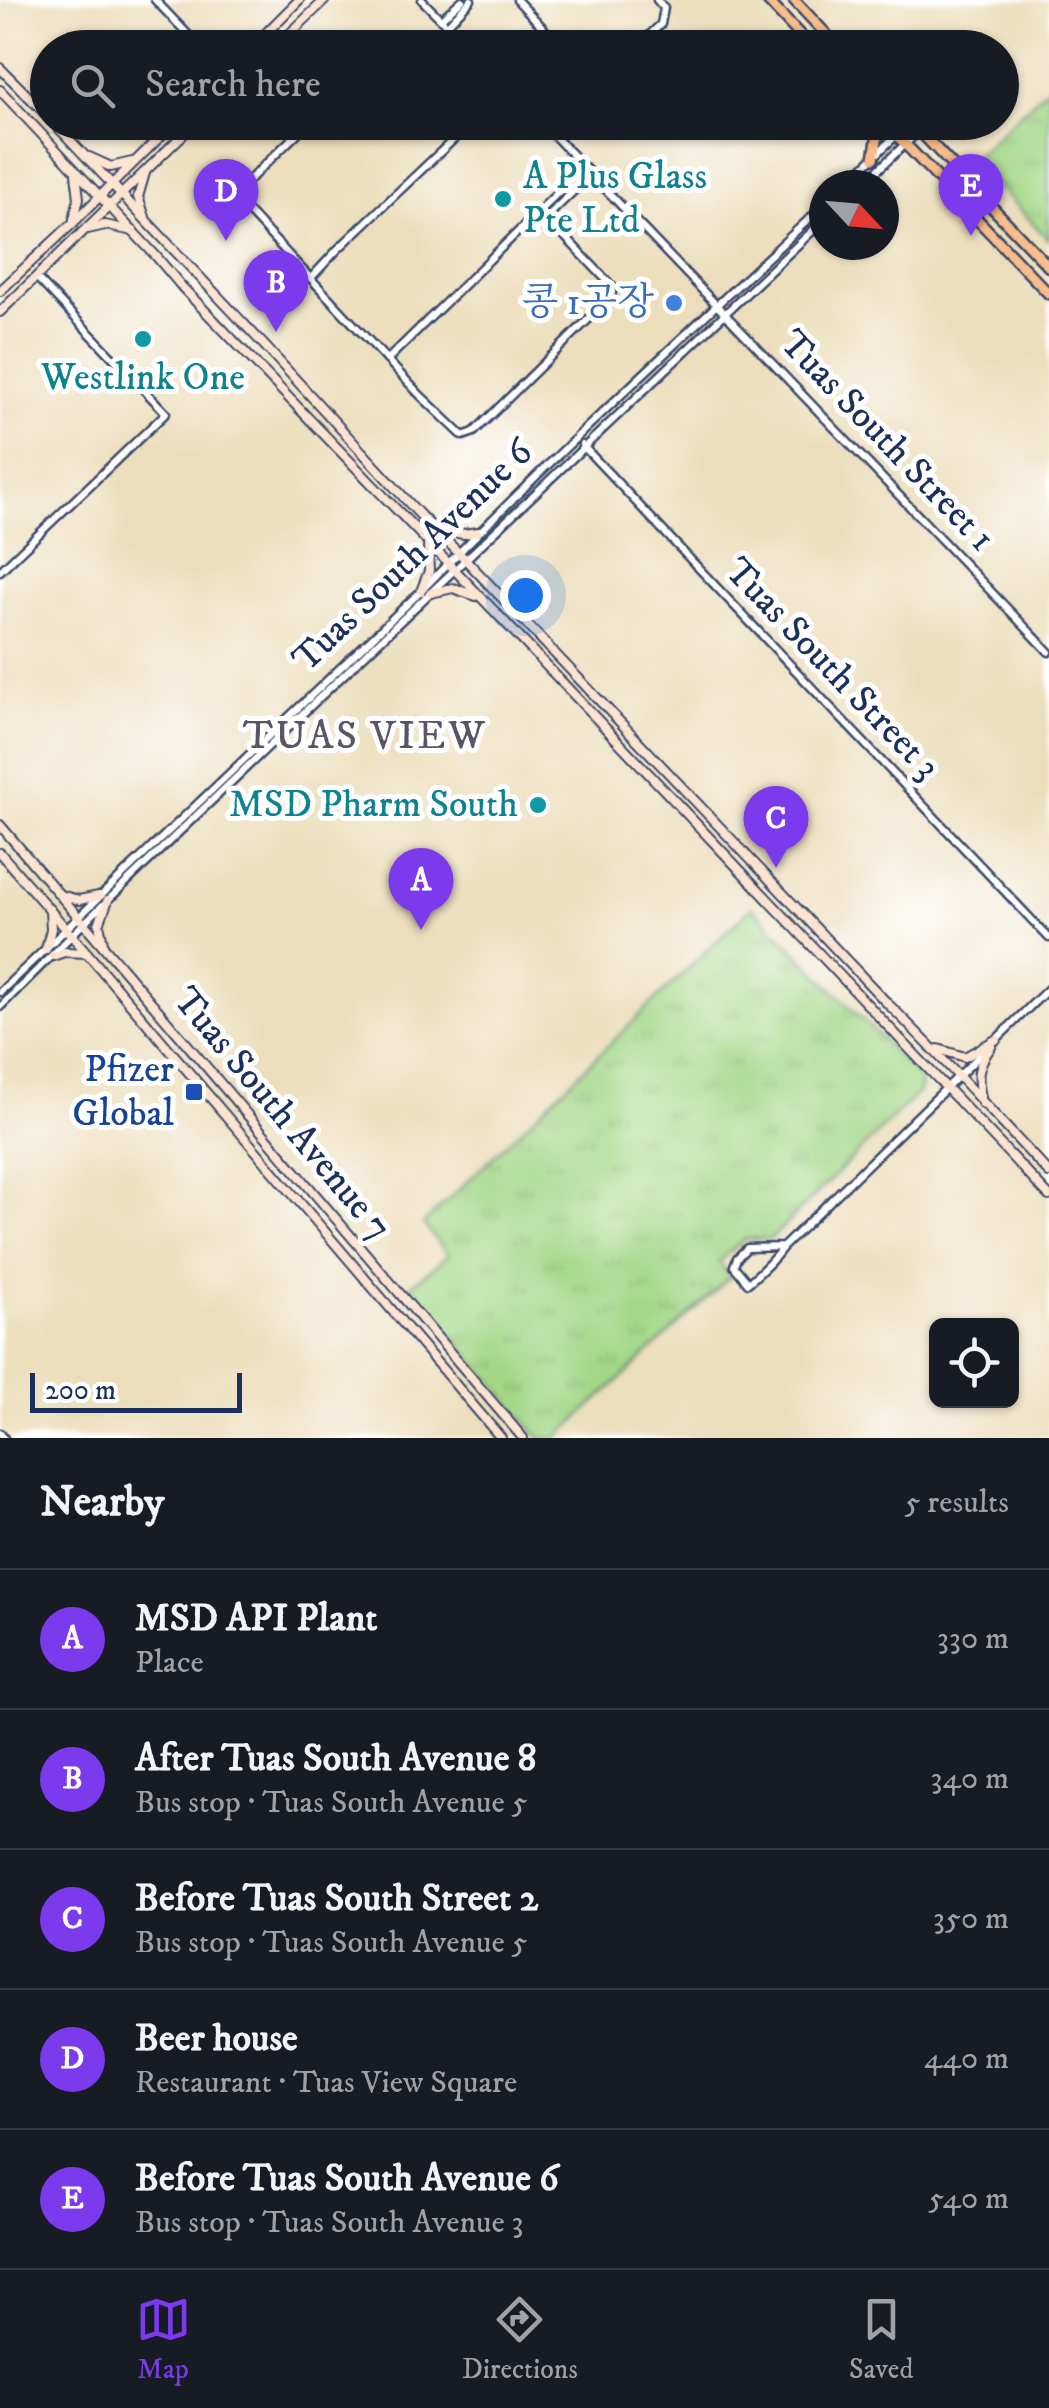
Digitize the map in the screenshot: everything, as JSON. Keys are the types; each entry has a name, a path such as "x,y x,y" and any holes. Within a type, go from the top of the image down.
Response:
{"main road":[{"path":"269,30 299,0"},
{"path":"293,30 325,0"},
{"path":"768,0 796,30"},
{"path":"794,0 822,30"},
{"path":"0,68 30,98"},
{"path":"0,90 30,122"},
{"path":"47,140 182,287 1049,1196"},
{"path":"70,140 434,530 873,990 933,1047 1049,1173"},
{"path":"0,291 156,140"},
{"path":"0,312 177,140"},
{"path":"874,158 878,140"},
{"path":"901,140 1049,294"},
{"path":"928,140 1049,267"},
{"path":"81,152 111,167 135,161"},
{"path":"73,223 79,198 75,169"},
{"path":"146,220 138,196 147,169"},
{"path":"82,233 101,225 133,231"},
{"path":"434,530 476,532"},
{"path":"428,544 426,592 453,588 481,598"},
{"name":"Tuas South Avenue 7","path":"0,825 523,1438"},
{"name":"Tuas South Avenue 7","path":"0,853 501,1438"},
{"path":"60,896 80,900 99,896"},
{"path":"104,947 99,930 108,900"},
{"path":"50,910 49,953 88,953"},
{"path":"933,1047 964,1057 997,1039"},
{"path":"982,1103 977,1078 982,1059 997,1039"}],"street":[{"path":"155,0 184,30"},
{"path":"422,0 452,30"},
{"path":"444,22 462,0"},
{"path":"444,22 472,0"},
{"path":"517,0 545,30"},
{"path":"656,0 664,8 662,24 656,30"},
{"path":"290,140 244,185 238,194 240,204 458,433 467,436 612,293 612,286 552,222 531,220"},
{"path":"310,278 454,140"},
{"name":"Tuas South Street 1","path":"560,140 1049,652"},
{"path":"861,170 893,140"},
{"path":"878,170 910,140"},
{"path":"387,360 588,170"},
{"path":"552,222 554,209 588,170"},
{"name":"Tuas South Avenue 6","path":"462,556 476,532 809,219"},
{"name":"Tuas South Avenue 6","path":"80,920 108,900 462,556 809,234"},
{"path":"0,570 166,413 36,277"},
{"name":"Tuas South Street 3","path":"574,438 1049,938"},
{"name":"Tuas South Avenue 6","path":"0,1006 99,896 426,592"},
{"name":"Tuas South Avenue 6","path":"0,992 49,953"},
{"path":"783,1246 747,1248 734,1266 748,1283 1049,988"}],"green space":[{"path":"1049,86 1049,240 972,159 992,140 1019,140 1019,114"},
{"path":"752,907 921,1079 920,1091 770,1240 745,1239 719,1261 730,1277 557,1438 540,1438 410,1286 448,1255 423,1224"}],"place":[{"name":"A Plus Glass Pte Ltd","path":"503,199"},
{"name":"Before Tuas South Avenue 6","path":"971,236"},
{"name":"Beer house","path":"226,241"},
{"name":"콩 1공장","path":"674,303"},
{"name":"After Tuas South Avenue 8","path":"276,332"},
{"name":"Westlink One","path":"143,339"},
{"name":"MSD Pharm South","path":"538,805"},
{"name":"Before Tuas South Street 2","path":"776,868"},
{"name":"MSD API Plant","path":"421,930"},
{"name":"Pfizer Global","path":"194,1092"}],"district":[{"name":"TUAS VIEW","path":"365,737"}]}
